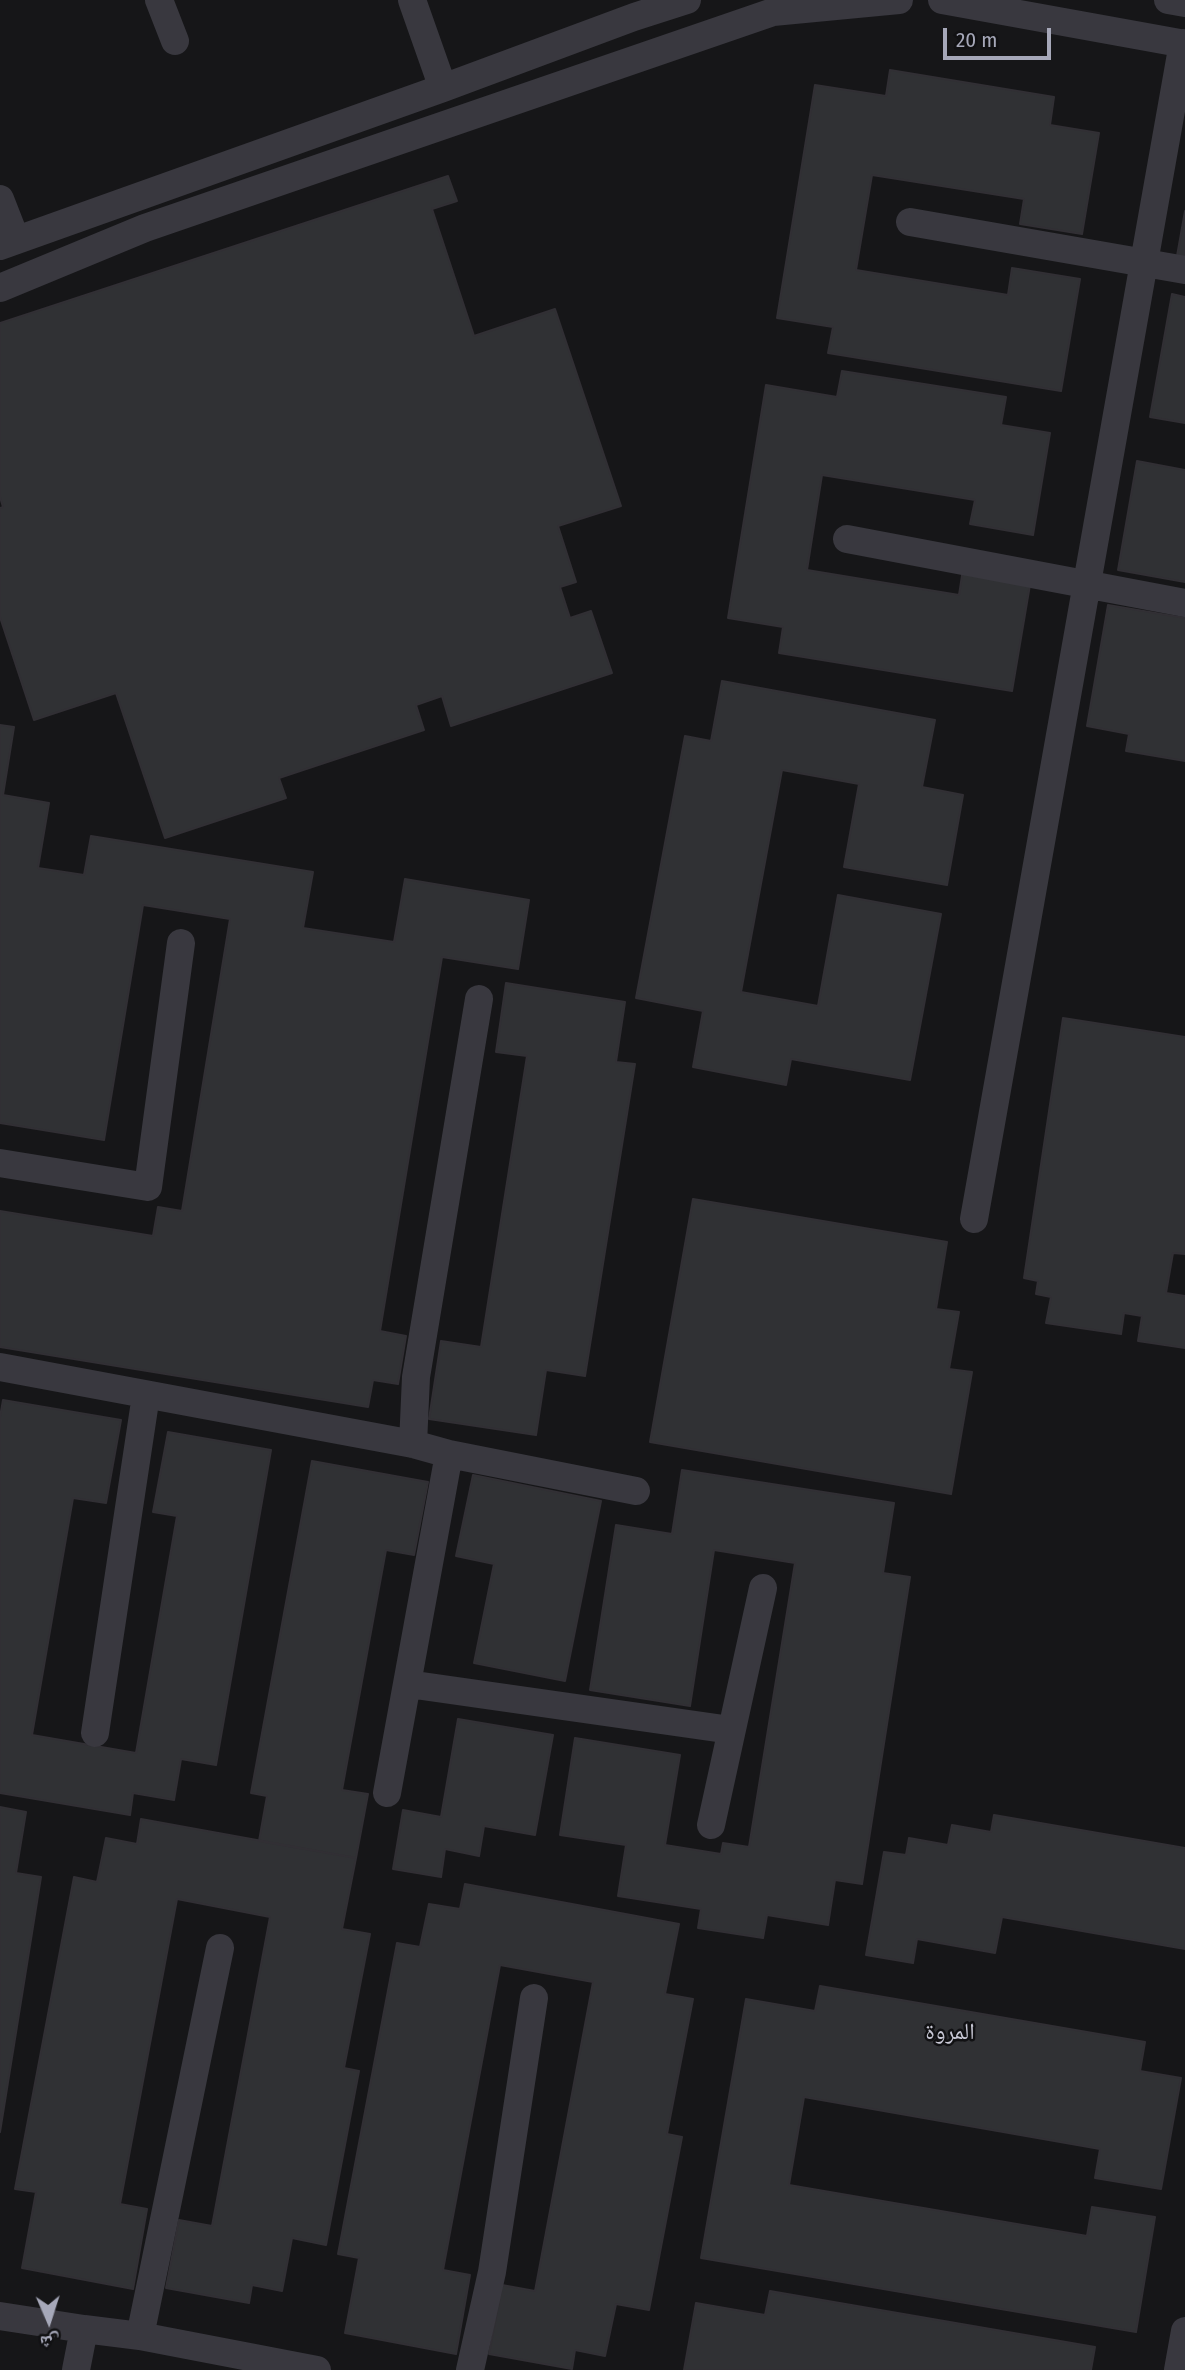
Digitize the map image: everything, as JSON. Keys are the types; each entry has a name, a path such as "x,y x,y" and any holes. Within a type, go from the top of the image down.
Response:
{"street":[{"path":"159,0 174,41"},
{"path":"412,0 443,88"},
{"path":"0,199 8,243 687,0"},
{"path":"0,288 145,228 773,12 899,0"},
{"path":"942,0 1184,43 974,1219"},
{"path":"1168,0 1185,3"},
{"path":"909,222 1185,270"},
{"path":"847,539 1185,603"},
{"path":"0,1163 148,1187 181,943"},
{"path":"413,1444 416,1377 479,999"},
{"path":"0,1367 413,1444 449,1454 636,1490"},
{"path":"95,1733 146,1395"},
{"path":"387,1793 449,1454"},
{"path":"711,1825 763,1588"},
{"path":"408,1684 731,1730"},
{"path":"140,2336 219,1948"},
{"path":"470,2370 492,2272 534,1998"},
{"path":"0,2316 140,2336 317,2370"},
{"path":"76,2370 84,2329"},
{"path":"1178,2370 1185,2331"}],"building":[{"path":"890,70 1054,97 1050,125 1099,133 1082,234 1020,224 1024,199 872,175 856,270 1008,295 1012,268 1080,279 1061,391 828,353 833,327 777,318 815,85 886,96"},
{"path":"448,176 457,201 432,209 474,336 555,309 621,506 558,526 576,582 560,587 570,618 591,611 612,673 451,726 442,696 416,705 424,730 279,778 286,798 165,838 116,693 34,720 0,617 0,508 3,507 0,497 0,323"},
{"path":"1185,211 1185,258 1177,256"},
{"path":"1172,294 1185,297 1185,423 1150,417"},
{"path":"842,371 1006,397 1001,425 1050,433 1033,535 970,524 975,500 822,475 807,570 959,595 963,569 1031,579 1012,691 779,653 783,627 728,618 766,385 837,397"},
{"path":"1137,461 1185,470 1185,582 1118,570"},
{"path":"1108,605 1185,618 1185,761 1126,751 1129,734 1087,726"},
{"path":"722,681 935,720 922,787 963,795 947,885 844,867 859,784 782,770 741,992 818,1006 838,895 941,914 910,1080 791,1059 786,1085 693,1067 703,1011 636,998 685,736 711,741"},
{"path":"0,725 14,727 3,795 49,803 38,868 84,875 91,836 313,872 303,928 394,942 405,879 529,900 518,969 442,957 380,1331 406,1336 398,1384 373,1380 368,1407 0,1347 0,1211 153,1236 158,1207 182,1211 230,919 143,905 104,1140 0,1123"},
{"path":"506,983 625,1002 616,1062 635,1064 585,1376 546,1370 536,1435 429,1419 441,1341 481,1347 527,1056 496,1052"},
{"path":"1063,1018 1185,1037 1185,1254 1173,1253 1166,1293 1185,1296 1185,1348 1138,1341 1142,1316 1124,1313 1121,1334 1046,1323 1051,1297 1036,1294 1038,1281 1024,1278"},
{"path":"693,1199 947,1242 936,1309 959,1312 949,1369 972,1372 951,1494 650,1442"},
{"path":"3,1400 121,1420 106,1503 73,1498 32,1735 136,1753 177,1516 153,1512 168,1432 271,1450 216,1765 181,1759 174,1800 133,1793 130,1815 0,1793 0,1417"},
{"path":"312,1461 428,1482 414,1555 386,1550 342,1790 368,1794 356,1858 259,1841 267,1796 251,1793"},
{"path":"682,1470 894,1503 883,1573 910,1577 862,1884 835,1880 828,1925 767,1915 763,1938 698,1928 701,1909 618,1896 626,1845 560,1835 575,1738 680,1755 665,1845 721,1854 723,1843 749,1847 795,1563 714,1550 690,1706 590,1690 616,1525 672,1534"},
{"path":"473,1475 601,1501 565,1681 474,1663 494,1564 456,1556"},
{"path":"458,1719 553,1735 535,1835 484,1826 479,1856 445,1849 441,1877 393,1869 403,1810 441,1817"},
{"path":"0,1807 26,1812 16,1873 41,1877 0,2132"},
{"path":"994,1815 1185,1848 1185,1949 1002,1917 995,1953 917,1939 913,1963 866,1955 884,1852 906,1855 909,1838 948,1845 952,1825 991,1832"},
{"path":"141,1819 356,1858 342,1929 370,1934 344,2068 359,2071 326,2245 292,2238 282,2291 252,2285 249,2303 166,2288 179,2220 212,2226 270,1917 177,1899 120,2204 147,2209 133,2289 22,2268 36,2192 15,2189 74,1877 97,1882 106,1838 137,1844"},
{"path":"465,1884 679,1924 665,1994 693,1999 667,2134 682,2137 649,2310 616,2304 605,2356 575,2350 572,2369 489,2354 502,2285 535,2291 593,1982 500,1965 443,2270 470,2275 456,2354 345,2333 359,2258 338,2254 397,1943 420,1947 429,1904 460,1909"},
{"path":"820,1986 1145,2042 1140,2071 1181,2078 1161,2189 1095,2178 1100,2149 804,2097 789,2185 1087,2236 1092,2207 1155,2217 1136,2332 701,2258 746,1999 815,2011"},
{"path":"770,2291 1095,2347 1091,2370 684,2370 696,2303 765,2315"}],"district":[{"name":"المروة","path":"950,2033"}]}
